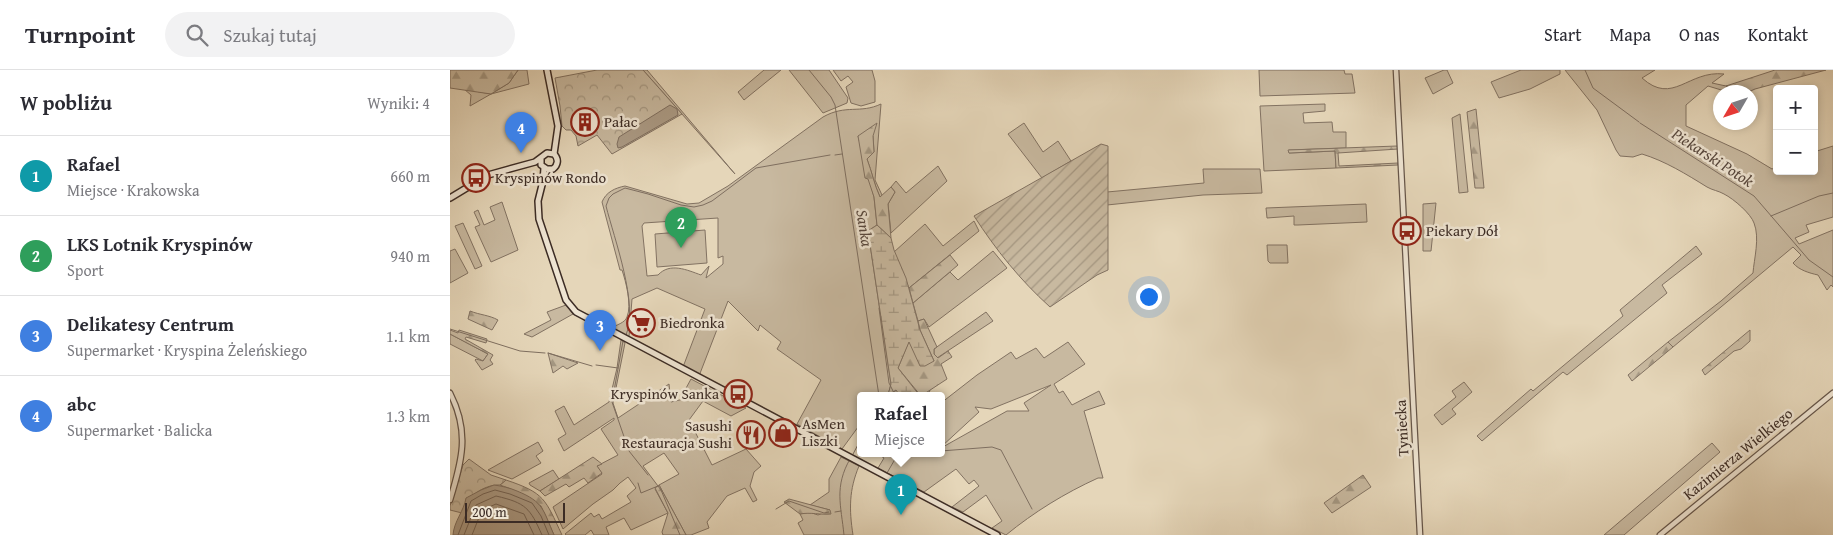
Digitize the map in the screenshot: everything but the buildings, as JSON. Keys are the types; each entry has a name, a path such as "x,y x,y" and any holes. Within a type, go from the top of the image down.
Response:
{"main road":[{"path":"450,198 488,175 538,161 552,153 557,137 557,120 547,70"},
{"path":"522,166 554,168 558,160 552,153"},
{"path":"541,158 545,168 538,201 539,219 566,300 578,314 996,535"}],"street":[{"name":"Tyniecka","path":"1396,70 1420,535"},
{"path":"450,393 460,416 463,441 462,459 450,500"},
{"name":"Kazimierza Wielkiego","path":"1660,535 1833,393"}],"green space":[{"path":"450,70 518,70 509,83 491,94 450,88"},
{"path":"518,70 527,70 529,84 491,94 509,83"},
{"path":"597,70 643,70 682,114 612,154 597,135 578,146 576,136 571,130 566,130 562,126 555,78"},
{"path":"643,70 647,70 735,174"},
{"path":"764,70 781,70 744,100 738,92"},
{"path":"789,70 829,70 848,98 847,103 823,113"},
{"path":"833,70 872,70 875,81 875,102 861,106 851,103 846,87 853,82 848,76 841,81"},
{"path":"1259,70 1344,70 1345,74 1352,74 1355,93 1260,96"},
{"path":"1447,70 1453,83 1433,94 1425,78"},
{"path":"1521,70 1560,70 1560,74 1530,89 1499,98 1491,82"},
{"path":"1565,70 1655,70 1642,78 1653,86 1663,89 1672,88 1711,74 1724,74 1712,83 1721,85 1713,85 1713,88 1708,86 1686,105 1686,126 1747,154 1773,169 1773,175 1818,175 1818,151 1833,146 1833,217 1806,225 1809,232 1795,238 1799,244 1833,230 1833,287 1831,285 1827,290 1818,275 1804,271 1793,263 1801,255 1793,247 1673,347 1668,342 1721,301 1753,273 1757,242 1756,229 1746,211 1728,196 1651,157 1642,154 1633,157 1620,156 1597,110"},
{"path":"1775,70 1826,70 1758,88 1758,85 1729,85"},
{"path":"464,89 491,94 470,106 471,95"},
{"path":"881,104 875,180 882,195 880,197 867,159 874,152 873,136 858,136 874,197 877,225 868,231 891,384 889,392 857,392 857,428 842,449 797,424 821,380 777,349 781,342 760,325 758,331 728,301 699,376 683,367 705,309 657,288 632,299 629,337 611,328 626,319 629,300 602,202 611,191 625,186 687,204 699,203 728,186 823,117 839,111","holes":["718,218 718,258 723,256 723,264 706,278 709,266 701,275 684,269 673,268 663,271 658,275 647,276 642,226 644,223"]},
{"path":"1325,104 1325,111 1303,113 1304,123 1332,122 1333,132 1346,132 1346,148 1289,150 1289,153 1335,151 1336,168 1264,171 1260,106"},
{"path":"1476,109 1484,188 1475,188 1467,112"},
{"path":"1460,114 1468,192 1459,193 1452,118"},
{"path":"877,123 873,136 874,152 867,159 880,197 891,187 895,192 888,204 891,238 877,225 874,197 868,179 865,178 858,136"},
{"path":"1024,123 1043,152 1058,141 1071,161 1042,178 1008,134"},
{"path":"1101,144 1108,146 1108,270 1097,275 1050,307 1009,264 974,216"},
{"path":"1397,146 1398,149 1338,153 1339,166 1398,163 1398,165 1336,168 1335,151 1289,153 1288,150"},
{"path":"938,166 947,181 891,233 888,204 895,192 891,187 896,181 906,193"},
{"path":"1203,169 1260,169 1262,193 1203,195 1107,205 1107,192 1204,183"},
{"path":"502,202 518,250 491,262 475,227 480,225 474,212 478,210 484,225 495,220 490,207"},
{"path":"1436,203 1431,251 1423,251 1423,204"},
{"path":"1366,204 1367,222 1298,225 1294,225 1294,216 1267,218 1266,208"},
{"path":"974,221 979,231 909,288 894,252 925,224 943,246"},
{"path":"463,223 482,266 475,269 455,226"},
{"path":"877,225 891,238 906,278 920,330 934,361 925,366 920,366 909,342 898,368 917,392 897,392 896,390 889,392 891,384 868,231"},
{"path":"705,230 707,263 657,267 655,234"},
{"path":"1267,245 1287,245 1288,263 1270,263 1268,261"},
{"path":"1696,246 1702,254 1662,285 1667,293 1567,375 1563,372 1482,441 1477,436 1531,389 1533,391 1623,316 1620,310"},
{"path":"455,249 468,273 450,283 450,251"},
{"path":"993,251 1007,268 929,327 924,319 918,321 913,303 950,272 958,280"},
{"path":"950,255 958,265 913,303 909,288"},
{"path":"566,305 573,314 532,337 524,334 551,320 547,312"},
{"path":"470,311 498,320 492,330 468,319"},
{"path":"986,312 993,321 937,358 934,354 934,349"},
{"path":"924,319 937,347 934,349 934,354 938,358 948,351 952,357 941,364 947,379 927,392 918,392 898,368 909,341 934,361 918,321"},
{"path":"450,330 458,333 459,330 487,339 486,343 466,337 465,339 493,355 490,360 493,364 482,370 475,360 483,361 488,354 450,334"},
{"path":"1750,330 1750,341 1741,349 1734,351 1705,375 1702,370"},
{"path":"450,334 488,354 483,361 450,344"},
{"path":"621,340 625,343 613,403 618,418 669,384 671,402 684,399 685,390 691,379 746,408 731,416 703,401 689,420 712,465 746,449 761,466 754,472 750,486 757,500 753,502 745,488 727,496 707,522 709,528 686,535 659,485 679,474 664,453 643,466 658,486 655,489 668,513 631,530 624,518 606,527 609,535 594,535 591,530 585,535 565,534 591,513 594,517 599,514 602,519 631,502 627,496 636,488 628,477 563,529 553,507 602,474 597,466 618,455 601,429 614,420 614,418 564,451 558,439 566,434 555,411 564,406 574,425 609,402"},
{"path":"1068,342 1085,364 1054,384 1059,393 1063,391 1072,405 1099,391 1105,404 1084,411 1103,478 1098,478 1062,497 1028,518 1006,535 992,528 1002,521 986,495 963,512 952,507 979,486 974,480 969,484 956,469 924,492 878,468 884,458 882,457 945,457 945,446 1007,411 1029,411 1024,403 1051,385 991,409 975,407 979,412 945,443 945,400 1011,352 1016,359 1036,348 1044,358"},
{"path":"1668,342 1673,347 1632,381 1628,375"},
{"path":"548,353 578,363 567,369 563,366 553,373"},
{"path":"1464,382 1472,392 1452,409 1456,414 1442,425 1434,415 1456,397 1452,391"},
{"path":"538,442 543,451 536,456 541,463 512,479 488,470"},
{"path":"1712,443 1720,452 1624,535 1604,535"},
{"path":"593,457 602,464 597,466 602,473 588,483 584,478 569,487 566,484 545,496 540,491"},
{"path":"841,457 859,466 853,483 851,500 853,535 804,535 798,523 803,520 800,514 809,512 818,515 830,510 810,505 829,492 829,479"},
{"path":"469,459 491,475 506,480 500,485 482,489 476,493 467,502 462,513 450,510 450,506 463,465"},
{"path":"553,470 559,479 540,491 530,485 529,483"},
{"path":"1363,475 1371,487 1332,513 1324,503"},
{"path":"506,480 529,489 542,499 552,513 562,535 554,535 541,506 500,485"},
{"path":"659,485 686,535 663,535 662,532 668,513 655,488"},
{"path":"789,499 830,510 831,514 800,514 784,502"}],"water":[{"path":"670,105 677,109 678,115 618,148 619,137"},
{"path":"494,485 517,491 538,503 545,513 554,535 453,535 466,498"}],"waterway":[{"name":"Sanka","path":"809,70 831,97 835,105 878,392"},
{"name":"Piekarski Potok","path":"1585,70 1593,88 1639,122"},
{"name":"Piekarski Potok","path":"1640,123 1754,196 1809,260 1833,277"},
{"path":"835,155 842,154"},
{"path":"626,335 629,322 627,289 624,271 606,206 613,194 625,188 681,205 694,207 712,201 756,168 830,155"},
{"path":"1771,216 1819,196 1833,193"},
{"path":"879,308 889,383 893,391"},
{"path":"450,329 520,351 545,353"},
{"path":"623,341 612,402 629,451 648,475"},
{"path":"548,353 592,366"},
{"path":"596,365 618,368"},
{"name":"Sanka","path":"852,456 857,447"},
{"path":"945,451 992,447 1001,450 1032,509"},
{"path":"887,473 896,457"},
{"name":"Sanka","path":"844,535 840,487 850,459"},
{"path":"638,483 641,493 658,486 680,535"},
{"path":"776,509 789,501 824,513 829,512"},
{"path":"835,512 841,511"}],"place":[{"name":"Pałac","path":"585,122"},
{"name":"abc","path":"521,153"},
{"name":"Kryspinów Rondo","path":"476,178"},
{"name":"Piekary Dół","path":"1407,231"},
{"name":"LKS Lotnik Kryspinów","path":"681,248"},
{"name":"Biedronka","path":"641,323"},
{"name":"Delikatesy Centrum","path":"600,351"},
{"name":"Kryspinów Sanka","path":"738,394"},
{"name":"AsMen Liszki","path":"783,433"},
{"name":"Sasushi Restauracja Sushi","path":"751,435"},
{"name":"Rafael","path":"901,515"}]}
